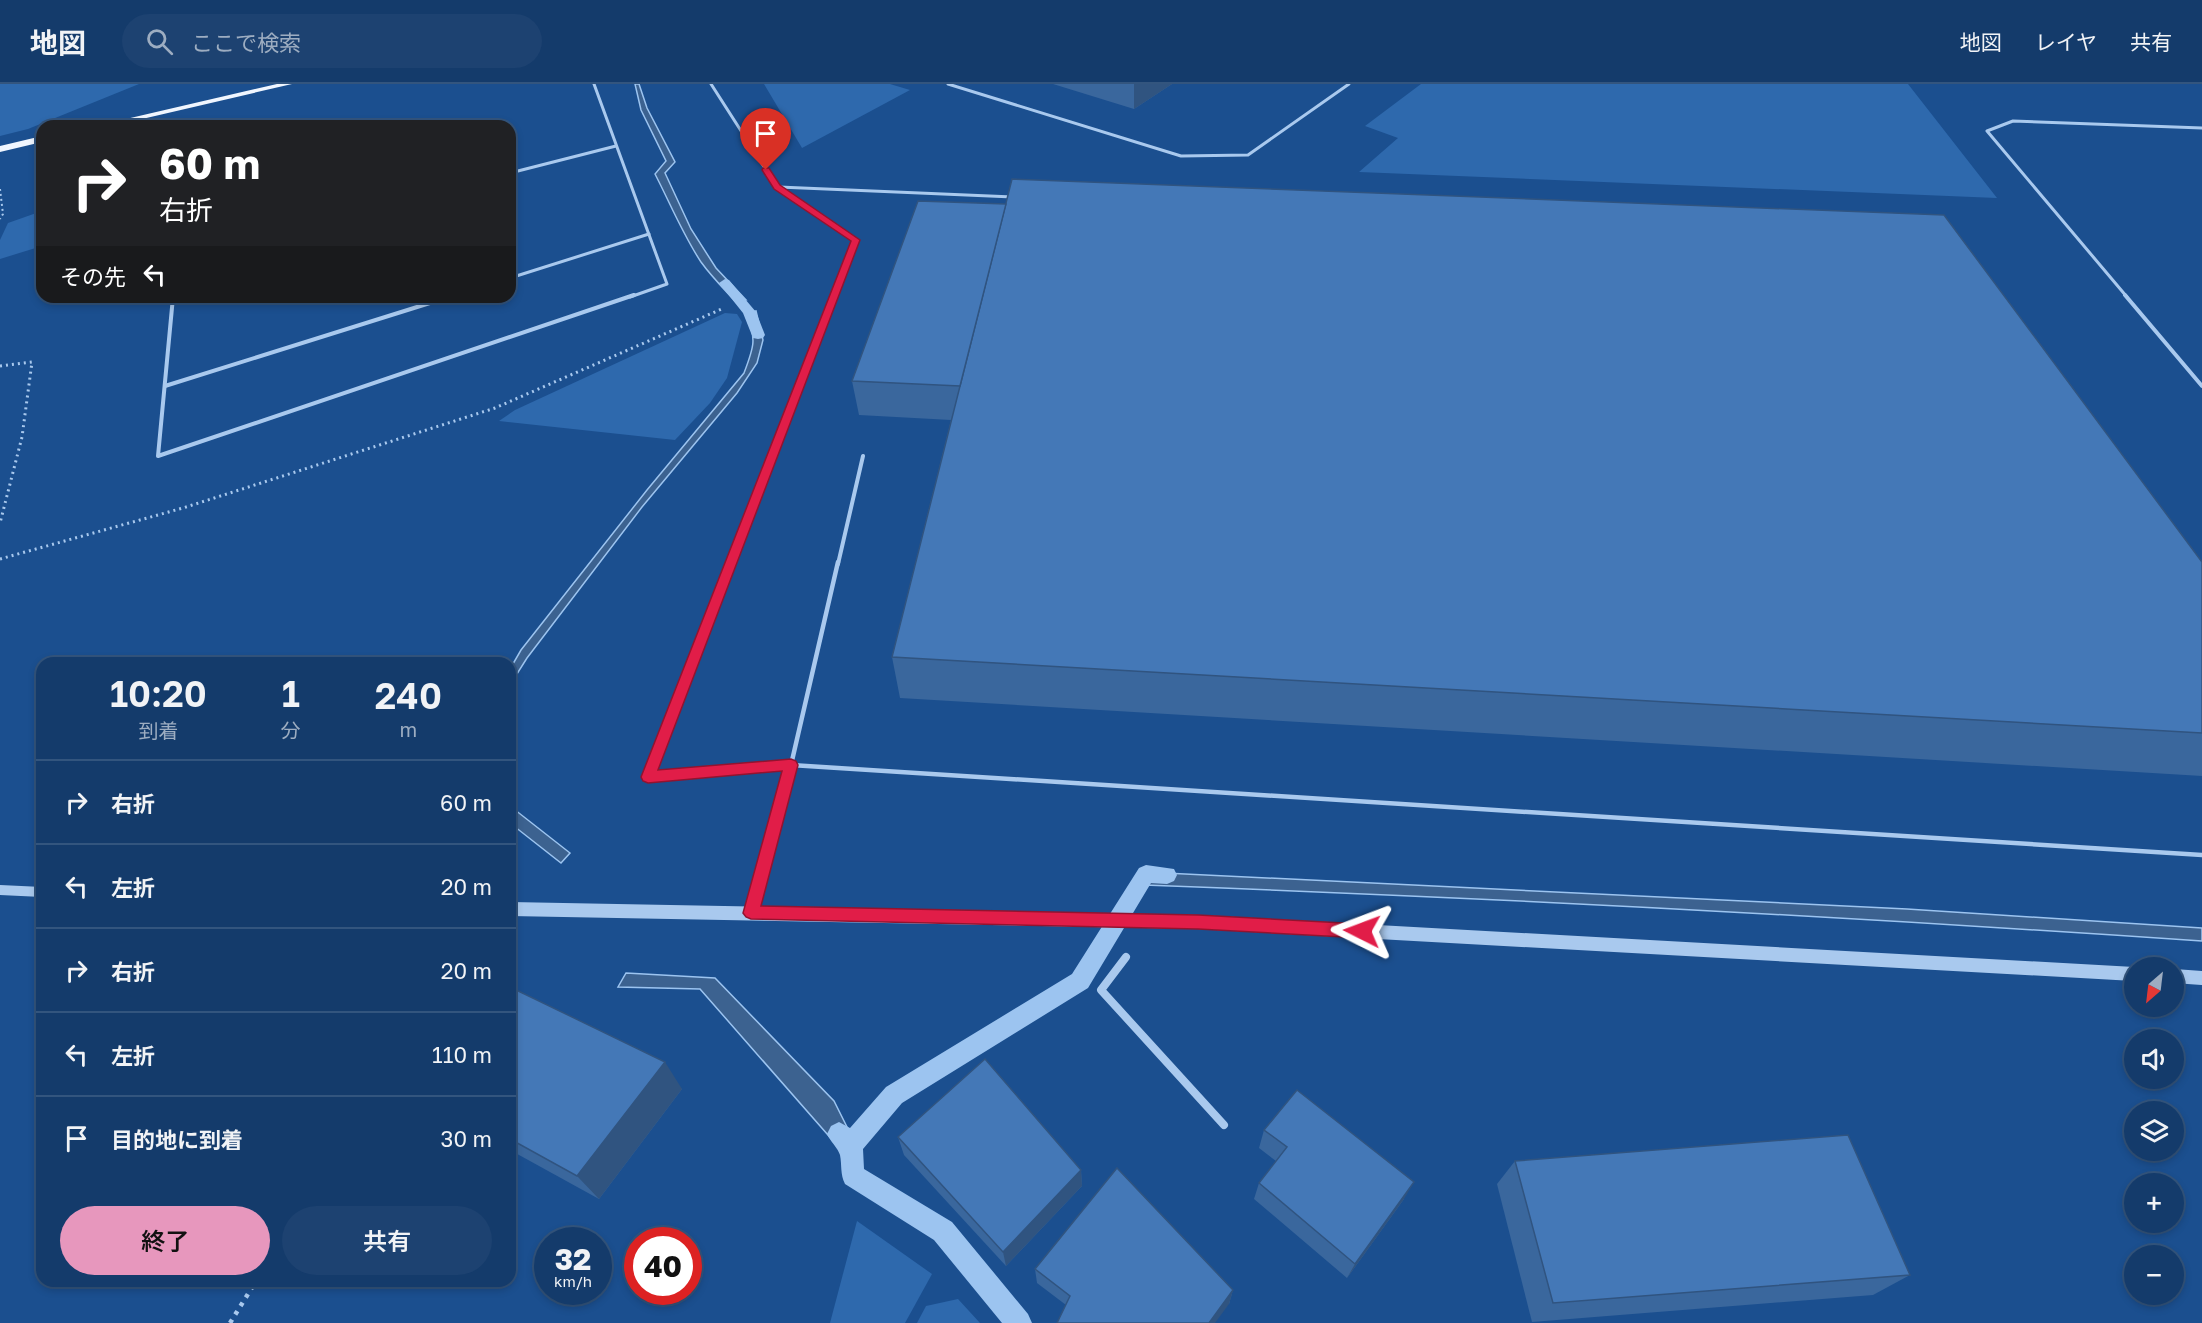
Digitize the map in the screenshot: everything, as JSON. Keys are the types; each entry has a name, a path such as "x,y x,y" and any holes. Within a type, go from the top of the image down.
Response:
{"main road":[{"path":"127,120 288,84"},
{"path":"0,149 36,140"}],"street":[{"path":"0,890 36,892"},
{"path":"516,909 1198,922 2124,973"},
{"path":"1126,957 1101,990 1224,1125"},
{"path":"2184,977 2202,978"}],"lane":[{"path":"172,303 158,456 667,284 594,84"},
{"path":"711,84 777,187 856,240 648,777 791,765 2202,855"},
{"path":"948,84 1181,156 1248,155 1348,84"},
{"path":"2202,128 2013,121 1987,131 2202,386"},
{"path":"516,171 616,146"},
{"path":"777,187 1015,197"},
{"path":"516,276 649,234"},
{"path":"165,386 430,303"},
{"path":"751,913 791,765 863,456"}],"path":[{"path":"0,189 3,214 0,219"},
{"path":"0,559 183,508 495,408 724,308"},
{"path":"0,366 32,362 22,437 0,523"},
{"path":"230,1323 252,1287"}],"shaded area":[{"path":"0,84 139,84 50,120 36,120 36,126 28,129 0,136"},
{"path":"635,84 639,84 647,108 675,162 665,173 691,229 716,268 746,300 735,301 701,262 682,230 655,174 666,161 641,110"},
{"path":"764,84 890,84 910,90 802,148"},
{"path":"1421,84 1908,84 1997,198 1359,172 1398,138 1365,126"},
{"path":"36,213 36,248 0,259 0,240 8,223"},
{"path":"756,311 763,340 757,363 737,393 642,507 516,675 516,659 521,650 647,490 744,373 753,343 752,330 746,313"},
{"path":"725,313 737,314 742,322 727,378 710,403 675,440 499,421 515,410"},
{"path":"516,811 570,853 561,863 516,828"},
{"path":"1144,872 1907,909 2202,928 2202,941 1673,909 1144,885"},
{"path":"626,973 715,978 834,1101 854,1141 849,1159 700,989 618,987"},
{"path":"857,1221 932,1274 905,1323 830,1323"},
{"path":"958,1299 980,1323 917,1323 926,1306"}],"building":[{"path":"1012,179 1944,215 2202,562 2202,733 892,657"},
{"path":"918,201 1006,204 960,386 852,381"},
{"path":"516,990 665,1062 577,1176 516,1142"},
{"path":"985,1059 1081,1170 1003,1252 898,1137"},
{"path":"1297,1090 1414,1182 1355,1264 1259,1183 1287,1147 1264,1130"},
{"path":"1848,1135 1910,1275 1553,1303 1515,1161"},
{"path":"1117,1168 1233,1290 1209,1323 1057,1323 1070,1296 1035,1269"}],"waterway":[{"path":"725,283 749,312 758,335"},
{"path":"854,1141 894,1095 1080,981 1146,874 1167,875"},
{"path":"839,1134 851,1147 853,1176 943,1231 1019,1323"}],"route":[{"path":"766,170 777,187 856,240 648,777 791,765 751,913 1198,922 1362,931"}]}
